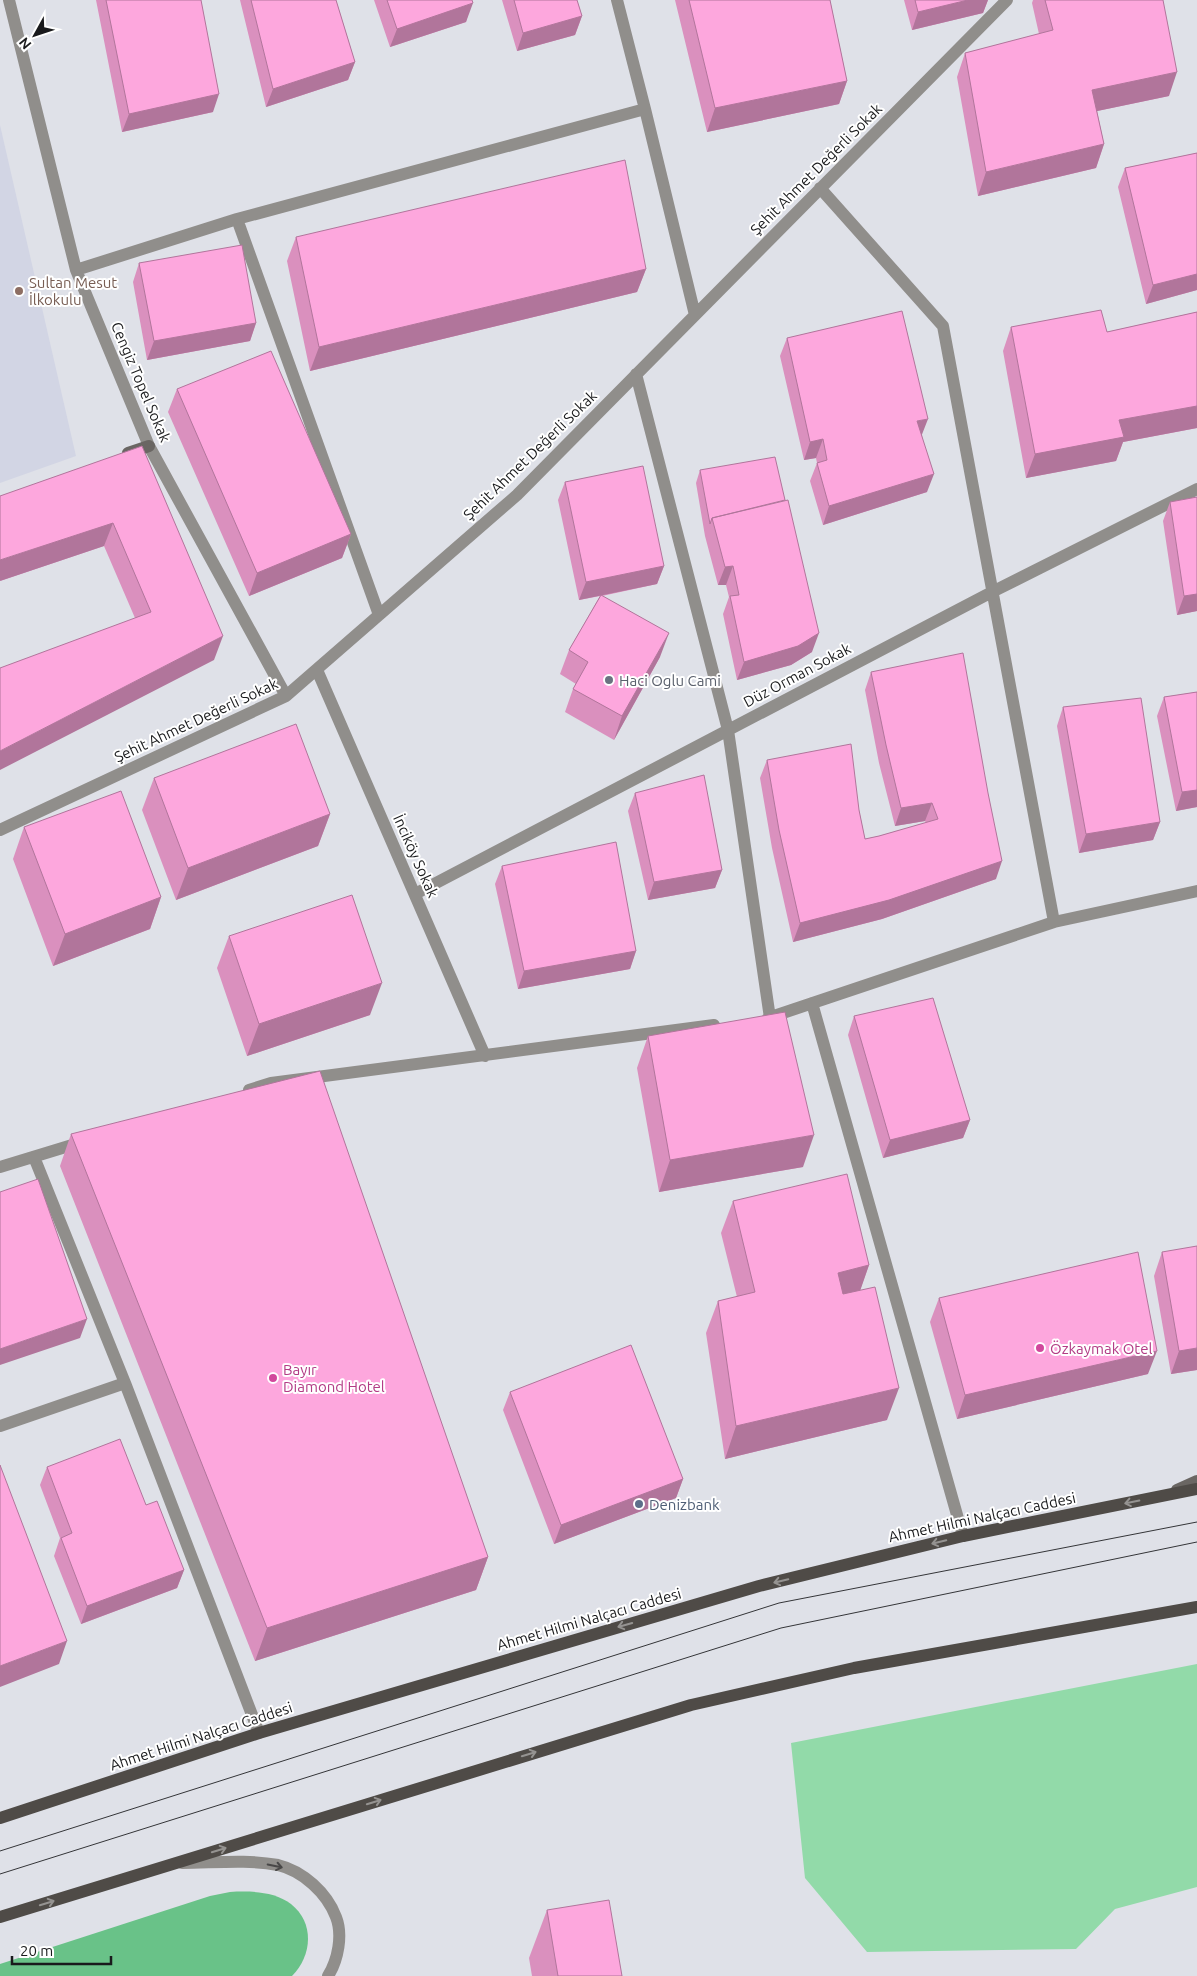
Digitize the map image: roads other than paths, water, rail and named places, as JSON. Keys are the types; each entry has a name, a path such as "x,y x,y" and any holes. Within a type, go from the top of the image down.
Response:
{"main road":[{"name":"Ahmet Hilmi Nalçacı Caddesi","path":"0,1818 259,1733 760,1586 963,1536 1197,1489"},
{"path":"0,1917 599,1732 725,1697 854,1668 1197,1607"},
{"path":"1181,1610 1197,1611"}],"street":[{"name":"Cengiz Topel Sokak","path":"9,0 76,270 149,446 286,696"},
{"path":"617,0 695,315"},
{"name":"Şehit Ahmet Değerli Sokak","path":"0,830 286,696 517,495 1007,0"},
{"path":"76,270 237,219 645,109"},
{"path":"820,188 943,326 1054,922"},
{"path":"237,219 379,615"},
{"path":"636,374 728,730 765,1018 1054,922 1197,891"},
{"path":"112,459 149,446"},
{"name":"Düz Orman Sokak","path":"415,894 992,592 1197,489"},
{"name":"İnciköy Sokak","path":"317,670 485,1056"},
{"path":"812,1003 963,1536"},
{"path":"233,1095 271,1083 731,1023"},
{"path":"0,1167 91,1139"},
{"path":"34,1157 125,1383 259,1733"},
{"path":"0,1426 125,1383"},
{"path":"1166,1495 1197,1481"},
{"path":"174,1863 250,1862 279,1866 301,1875 321,1892 336,1918 339,1943 332,1970 328,1976"}],"tram line":[{"path":"0,1851 779,1603 1197,1522"},
{"path":"0,1874 781,1628 1197,1542"}],"place":[{"name":"Sultan Mesut İlkokulu","path":"19,291"},
{"name":"Haci Oglu Cami","path":"609,680"},
{"name":"Özkaymak Otel","path":"1040,1348"},
{"name":"Bayır Diamond Hotel","path":"273,1378"},
{"name":"Denizbank","path":"639,1504"}]}
